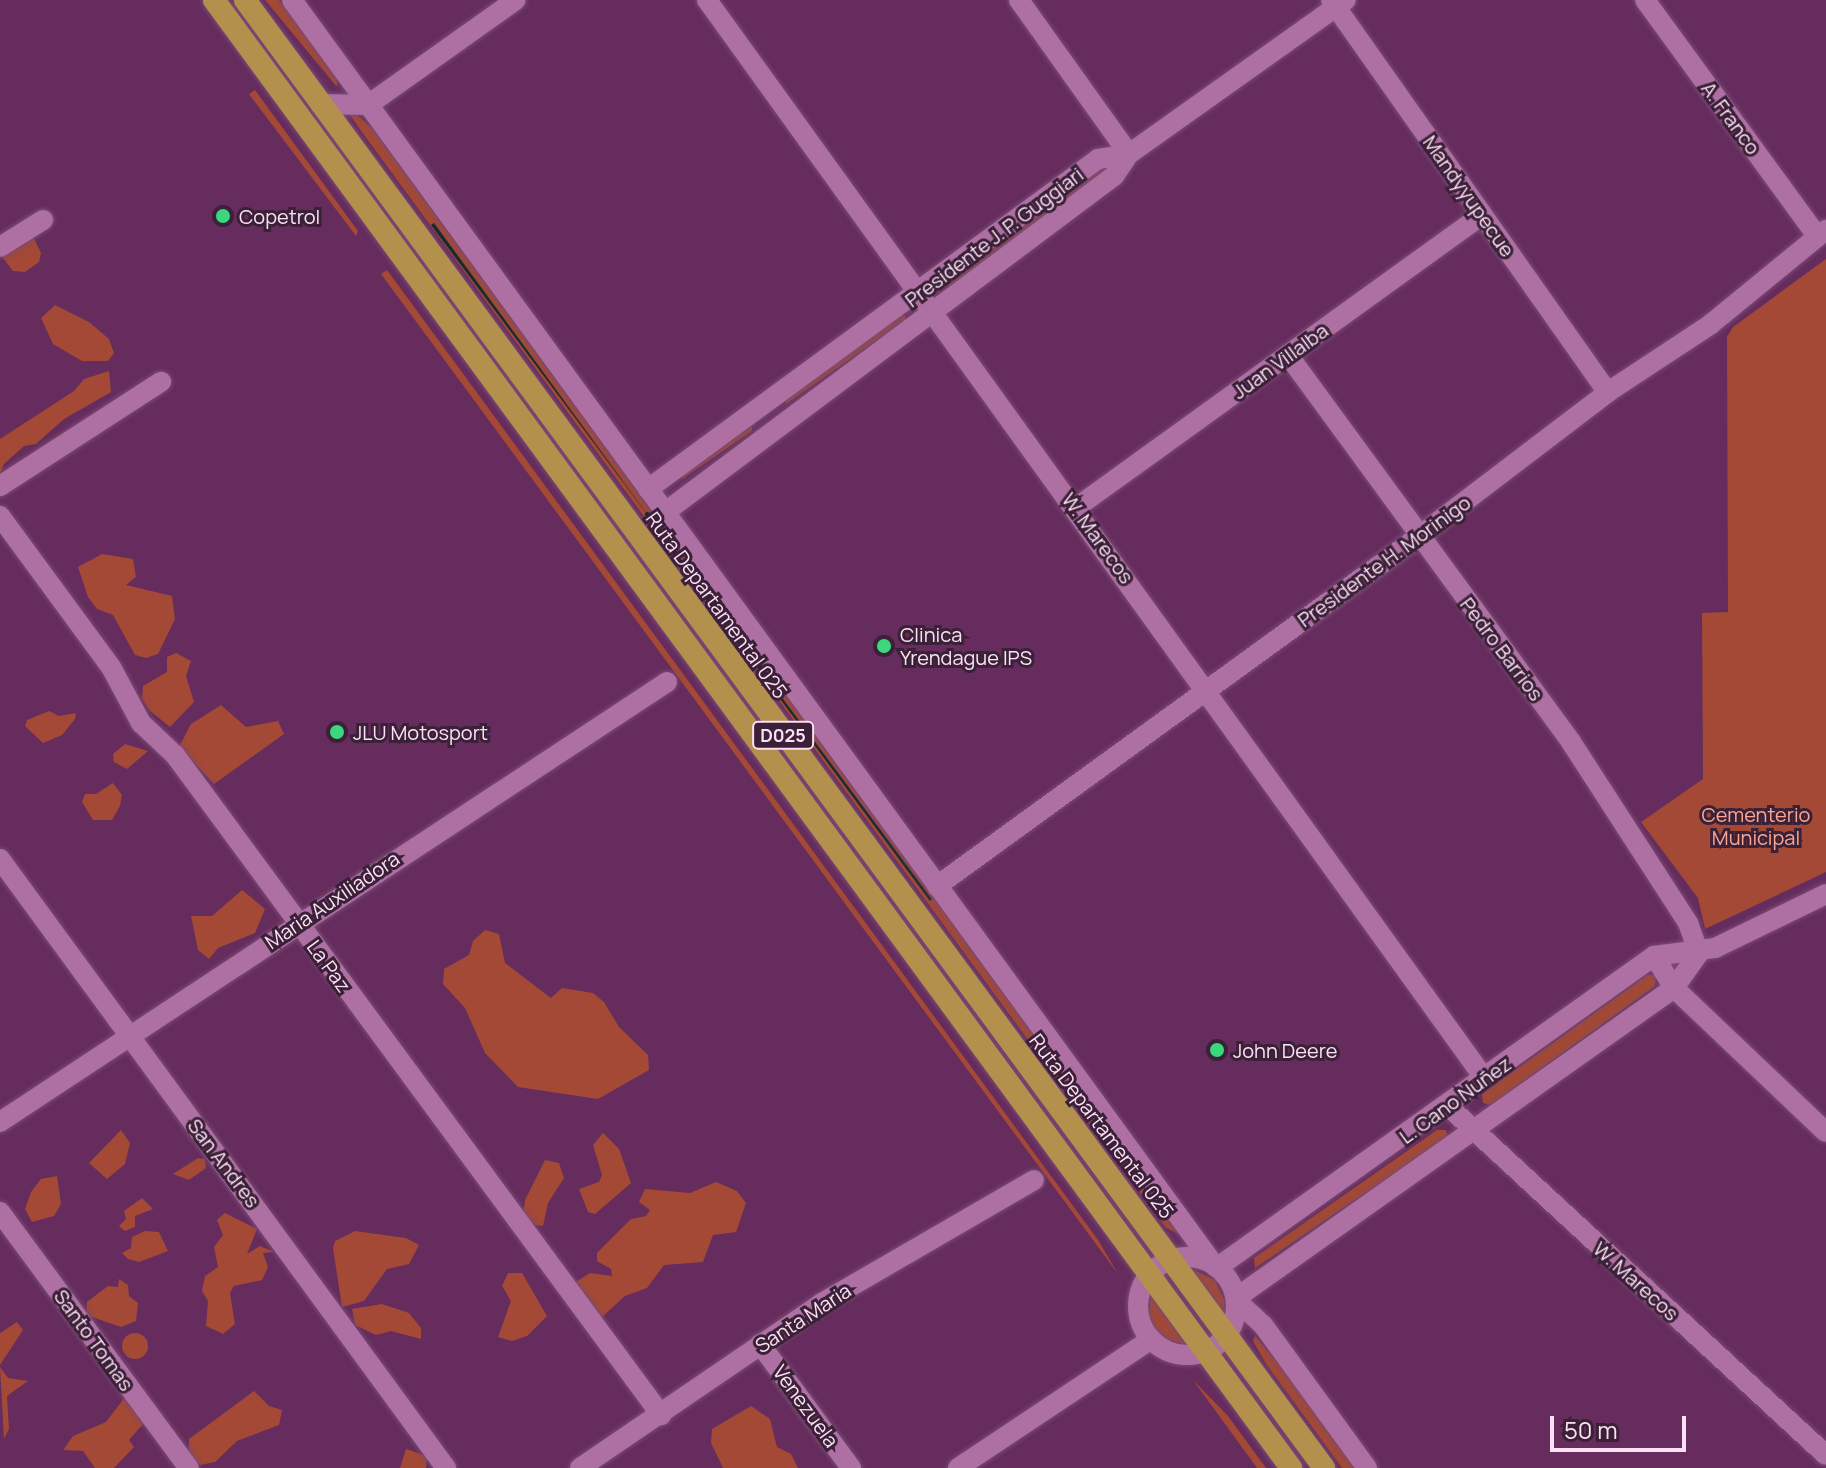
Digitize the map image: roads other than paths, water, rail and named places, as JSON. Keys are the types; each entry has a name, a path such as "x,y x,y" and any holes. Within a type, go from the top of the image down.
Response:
{"highway":[{"name":"D025","path":"214,0 1291,1468"},
{"name":"Ruta Departamental 025","path":"245,0 1324,1468"}],"street":[{"path":"292,0 1216,1267 1236,1299 1263,1325 1367,1468"},
{"path":"320,104 368,105 516,0"},
{"name":"W. Marecos","path":"707,0 1077,507 1485,1079"},
{"path":"664,513 1114,176 1129,154 1019,0"},
{"name":"A. Franco","path":"1645,0 1821,233"},
{"name":"Presidente J. P. Guggiari","path":"648,489 1098,159 1129,154 1338,2"},
{"name":"Mandyyupecue","path":"1338,2 1482,215 1608,392"},
{"name":"Juan Villalba","path":"1077,507 1482,215"},
{"path":"0,247 43,220"},
{"name":"Presidente H. Morinigo","path":"937,886 1418,537 1608,392 1711,324 1821,233"},
{"name":"Pedro Barrios","path":"1288,355 1418,537 1571,742 1688,923 1699,953"},
{"path":"0,486 161,382"},
{"path":"756,411 771,433"},
{"name":"La Paz","path":"0,516 111,667 141,723 175,755 661,1415"},
{"name":"Maria Auxiliadora","path":"0,1122 132,1039 297,922 667,682"},
{"name":"San Andres","path":"0,859 446,1468"},
{"name":"L. Cano Nuñez","path":"1216,1267 1448,1106 1654,956 1699,953 1826,894"},
{"name":"L. Cano Nuñez","path":"1236,1299 1674,988 1699,953"},
{"path":"1654,956 1674,988 1826,1132"},
{"name":"W. Marecos","path":"1448,1106 1826,1455"},
{"name":"Santa Maria","path":"580,1468 760,1344 1034,1180"},
{"name":"Santo Tomas","path":"0,1212 189,1468"},
{"path":"1216,1267 1188,1256 1171,1259 1149,1274 1137,1310 1150,1340 1177,1355 1206,1352 1227,1335 1236,1299"},
{"path":"958,1468 1150,1340"},
{"name":"Venezuela","path":"760,1344 851,1468"}],"waterway":[{"path":"647,514 662,535"},
{"path":"701,588 774,686"}],"place":[{"name":"Copetrol","path":"223,216"},
{"name":"Clinica Yrendague IPS","path":"884,646"},
{"name":"JLU Motosport","path":"337,732"},
{"name":"John Deere","path":"1217,1050"}],"park label":[{"name":"Cementerio Municipal","path":"1756,826"}]}
